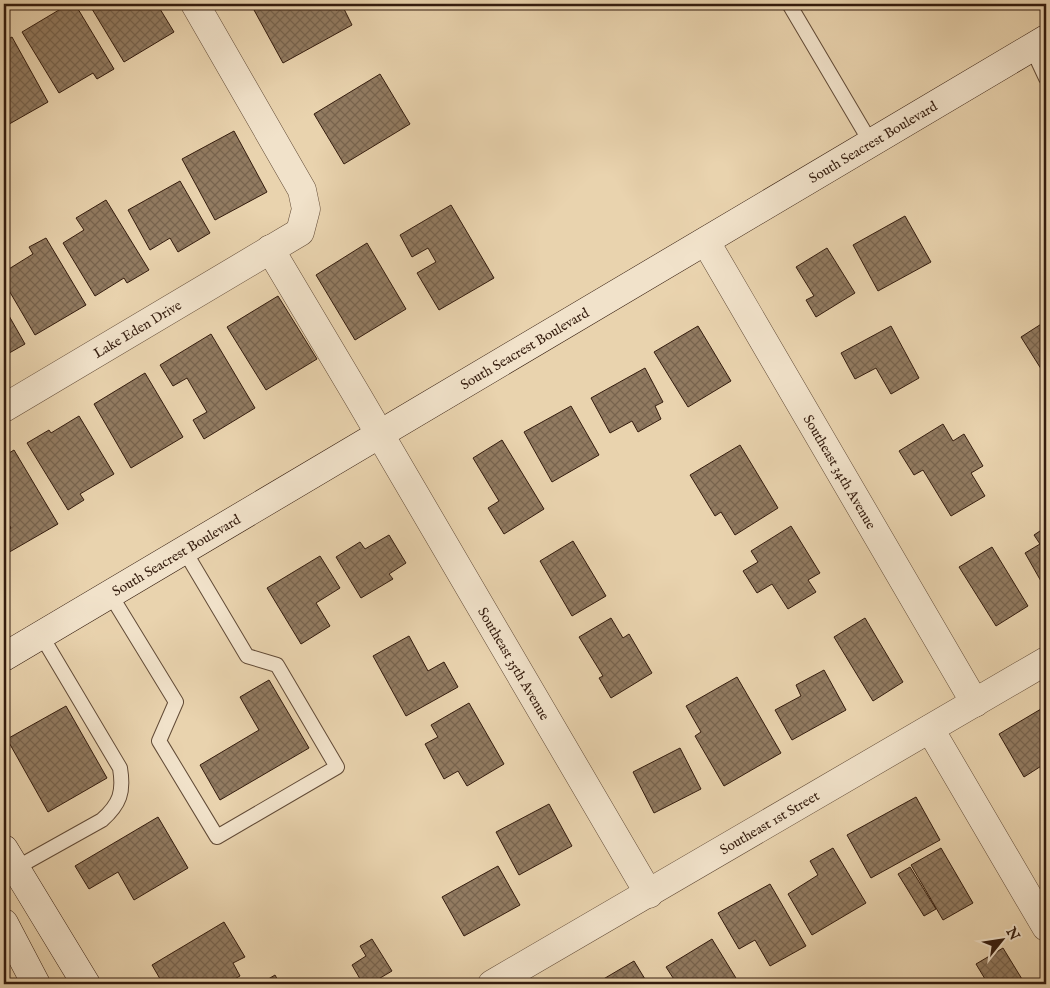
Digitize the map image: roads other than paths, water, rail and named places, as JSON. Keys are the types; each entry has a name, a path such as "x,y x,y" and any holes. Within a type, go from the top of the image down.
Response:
{"street":[{"name":"Lake Eden Drive","path":"4,408 300,232 306,209 302,190 195,4"},
{"name":"South Seacrest Boulevard","path":"4,657 1039,44"},
{"name":"Southeast 34th Avenue","path":"706,242 975,703"},
{"path":"270,249 380,434"},
{"name":"Southeast 35th Avenue","path":"380,434 648,894"},
{"name":"Southeast 1st Street","path":"492,984 1046,661"},
{"path":"930,729 1046,927"},
{"path":"10,858 86,984"},
{"path":"4,923 36,984"}],"lane":[{"path":"789,4 872,143"},
{"path":"1039,44 1046,78"},
{"path":"110,594 176,702 159,741 218,837 337,767 277,664 247,656 184,550"},
{"path":"10,858 102,820 113,810 120,798 122,783 120,768 41,635"}]}
